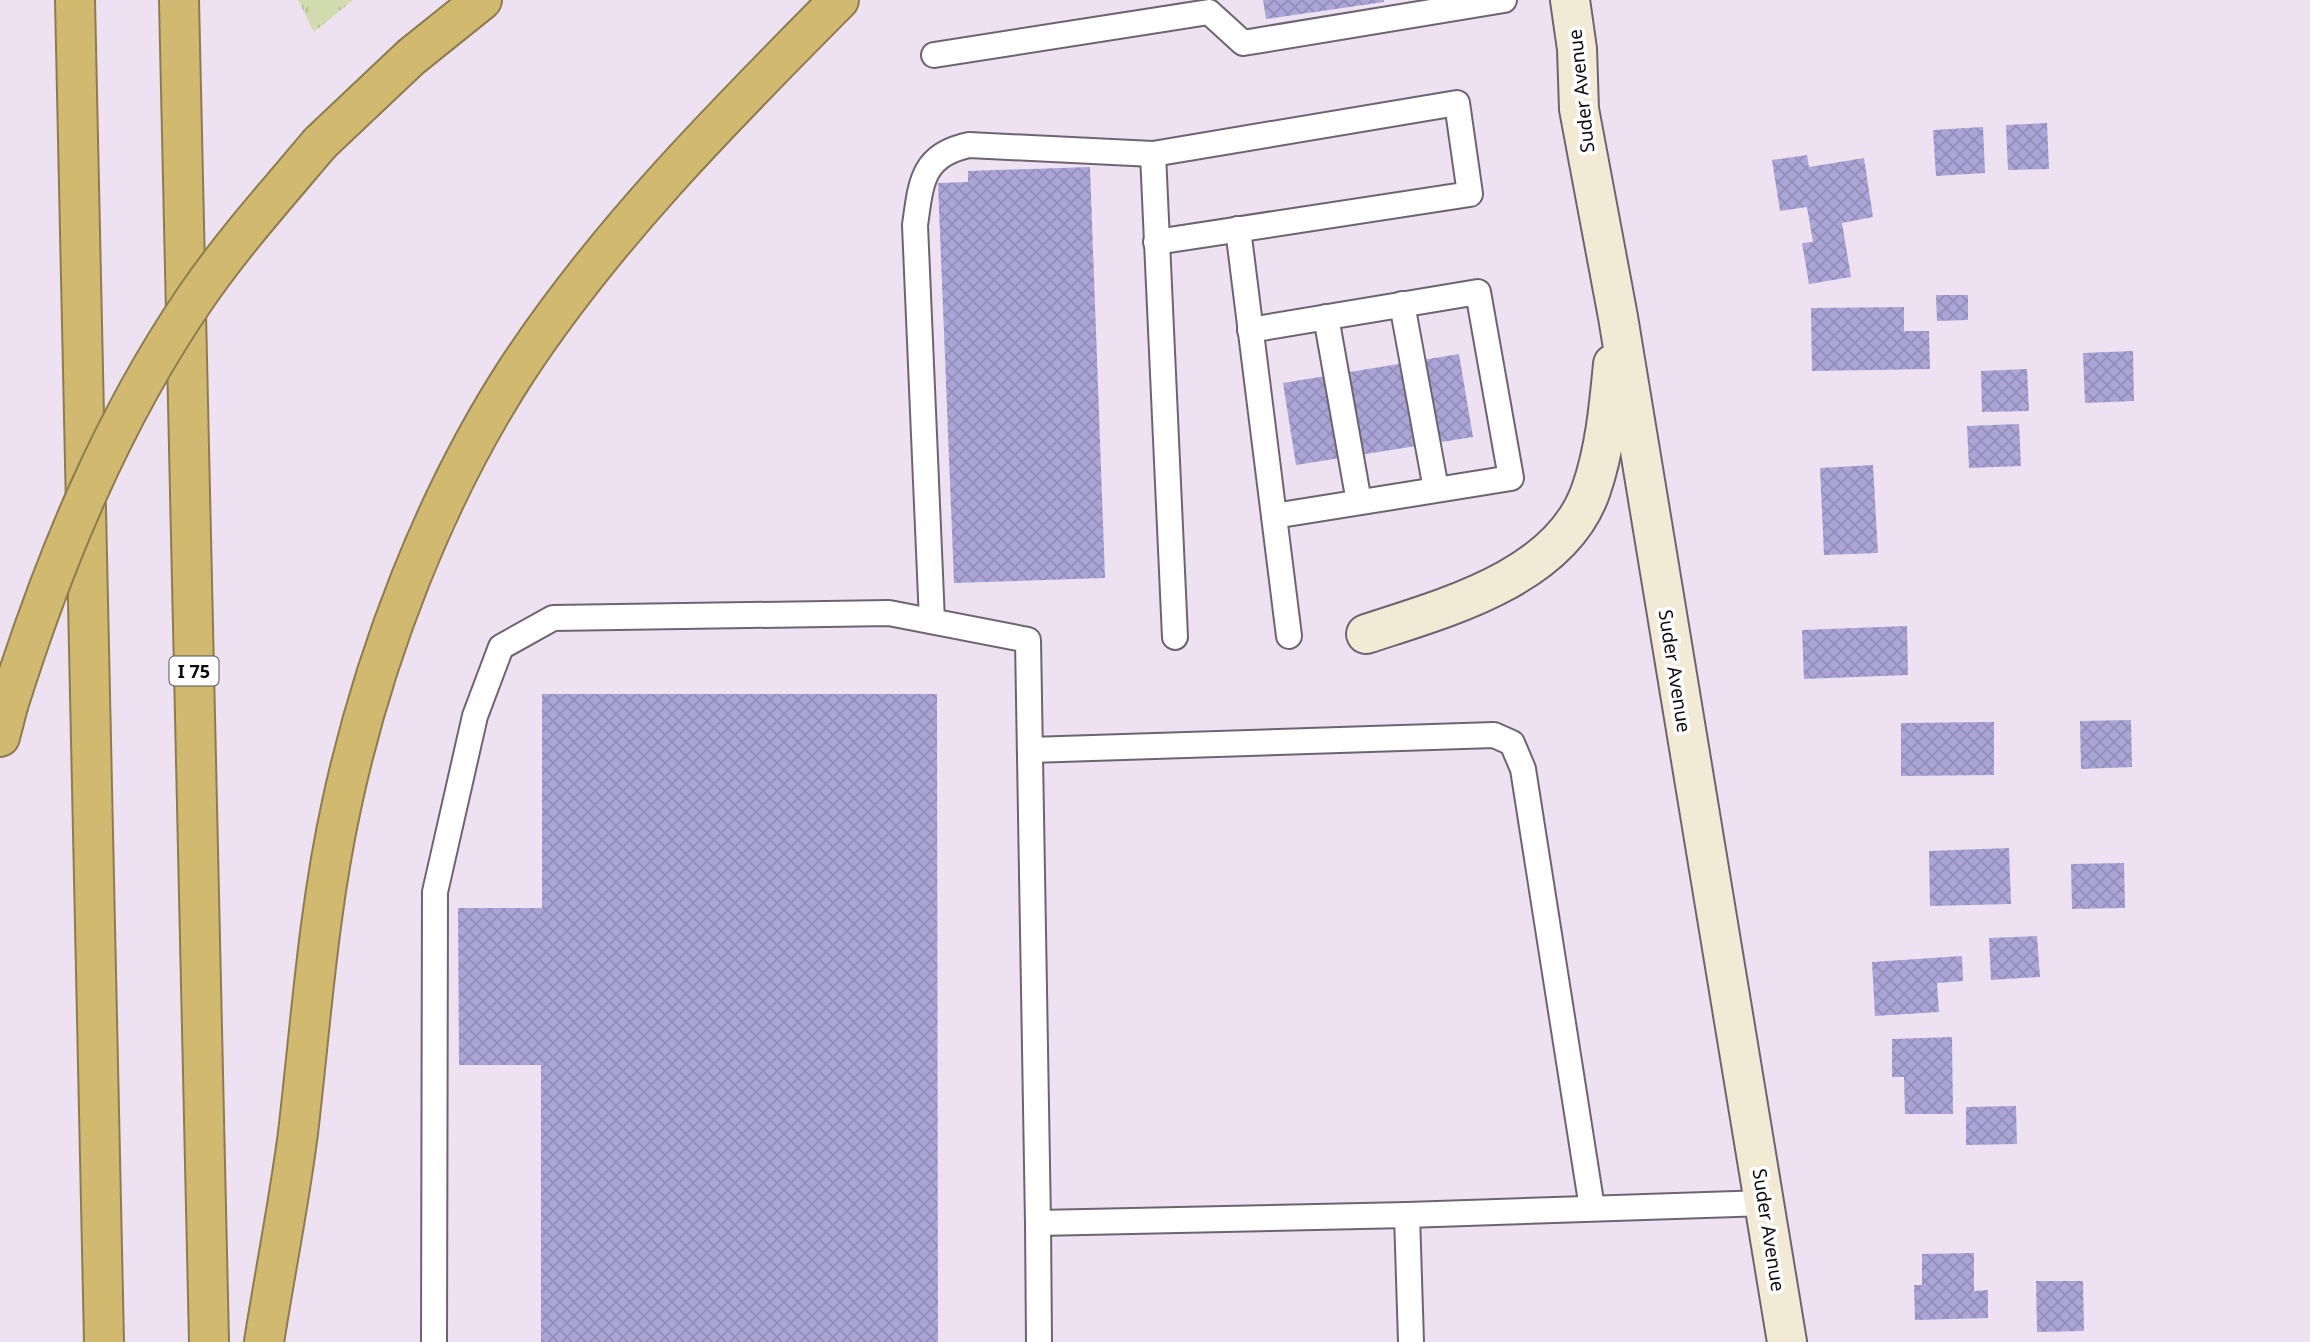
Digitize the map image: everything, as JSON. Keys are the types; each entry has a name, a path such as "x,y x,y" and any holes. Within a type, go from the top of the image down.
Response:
{"highway":[{"path":"75,0 104,1342"},
{"name":"I 75","path":"179,0 209,1342"},
{"path":"4,722 30,634 71,529 108,452 162,351 197,295 320,144 411,57 482,0"},
{"path":"264,1342 298,1135 320,928 342,802 379,666 424,546 452,487 515,373 595,263 690,152 839,0"}],"street":[{"name":"Suder Avenue","path":"1570,0 1577,49 1579,109 1618,317 1787,1342"},
{"path":"1366,634 1470,600 1511,578 1544,555 1570,529 1591,492 1601,453 1618,317"}],"lane":[{"path":"934,55 1209,12 1243,43 1504,0"},
{"path":"932,621 915,225 921,186 931,165 949,150 969,145 1153,154 1457,103 1470,194 1156,242"},
{"path":"1153,154 1175,637"},
{"path":"1238,229 1289,636"},
{"path":"1251,330 1478,292 1511,478 1274,516"},
{"path":"1402,304 1436,489"},
{"path":"1326,317 1359,502"},
{"path":"434,1342 435,892 475,716 501,647 553,618 889,612 1028,640 1039,1342"},
{"path":"1030,750 1494,735 1512,743 1523,769 1592,1209"},
{"path":"1038,1223 1407,1215 1766,1203"},
{"path":"1407,1215 1411,1342"}],"green space":[{"path":"298,0 353,0 314,32"}],"building":[{"path":"1263,0 1384,0 1384,2 1266,19"},
{"path":"2047,123 2049,169 2008,170 2006,125"},
{"path":"1983,127 1985,173 1936,176 1933,130"},
{"path":"1807,155 1809,167 1864,158 1873,217 1842,223 1851,277 1809,284 1802,243 1813,242 1807,207 1780,211 1772,160"},
{"path":"1090,167 1105,578 954,583 938,183 968,182 968,171"},
{"path":"1936,295 1968,295 1968,320 1937,321"},
{"path":"1904,307 1904,331 1929,331 1930,369 1812,371 1811,308"},
{"path":"2133,351 2134,401 2085,403 2083,353"},
{"path":"1459,354 1473,437 1296,465 1283,383"},
{"path":"2027,369 2029,411 1982,412 1981,371"},
{"path":"2019,424 2021,466 1969,468 1967,426"},
{"path":"1873,465 1878,553 1824,555 1820,468"},
{"path":"1907,626 1908,675 1804,679 1802,630"},
{"path":"542,694 937,694 938,1342 541,1342 541,1065 459,1065 458,908 542,908"},
{"path":"2131,720 2132,767 2081,769 2080,721"},
{"path":"1994,722 1994,775 1901,776 1901,723"},
{"path":"2009,848 2011,904 1930,906 1929,851"},
{"path":"2124,863 2125,908 2072,909 2071,864"},
{"path":"2037,936 2040,977 1991,980 1989,938"},
{"path":"1962,956 1963,981 1937,983 1939,1012 1875,1016 1872,962"},
{"path":"1952,1037 1953,1114 1905,1114 1904,1077 1892,1077 1892,1039"},
{"path":"2016,1106 2017,1144 1966,1145 1966,1107"},
{"path":"1974,1253 1974,1291 1988,1290 1988,1318 1915,1320 1914,1285 1922,1285 1922,1254"},
{"path":"2036,1281 2083,1281 2084,1331 2037,1332"}]}
